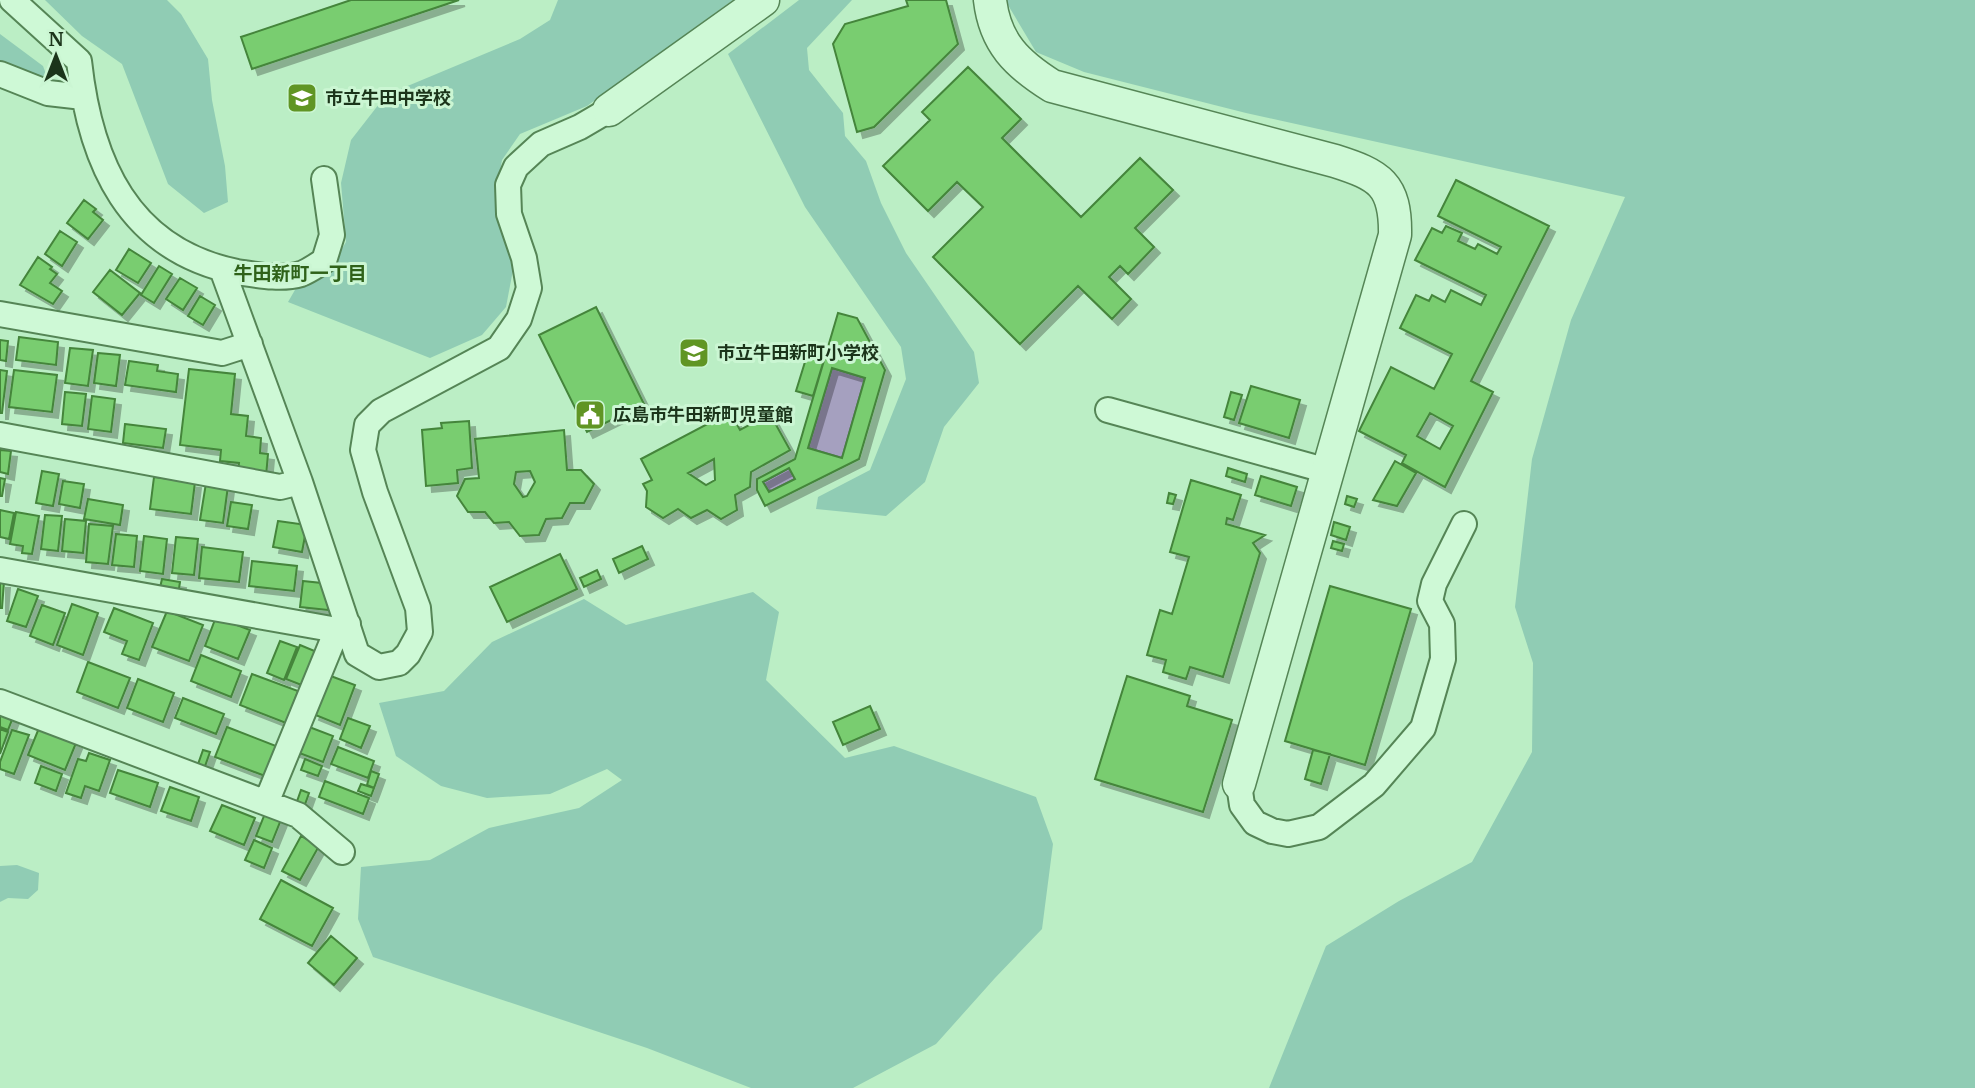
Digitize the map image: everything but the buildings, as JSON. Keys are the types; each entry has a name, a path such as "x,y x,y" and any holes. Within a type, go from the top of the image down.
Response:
{"street":[{"path":"12,0 79,61 83,97 102,162 133,215 174,249 222,269 262,276 301,274 324,261 332,234 324,179"},
{"path":"222,269 300,482 343,627 357,654 379,667 399,663 408,654 420,632 418,608 375,492 363,450 367,425 381,411 499,348 519,319 529,288 524,258 509,214 508,185 516,167 541,144 580,127 609,110 763,0"},
{"path":"990,0 992,20 1004,45 1027,70 1052,86 1369,172 1380,181 1396,211 1395,234 1240,784 1242,805 1255,823 1272,831 1288,834 1319,827 1374,785 1423,728 1443,659 1442,624 1430,601 1434,584 1464,524"},
{"path":"0,74 48,93 83,97"},
{"path":"0,314 222,353 250,344"},
{"path":"1108,410 1328,471"},
{"path":"0,435 280,487 300,482"},
{"path":"0,569 343,627"},
{"path":"266,803 343,627"},
{"path":"0,702 298,815 342,852"}],"green space":[{"path":"45,0 167,0 181,14 208,59 228,202 204,213 168,184 122,64 82,36"},
{"path":"558,0 733,0 587,106 520,134 502,160 496,194 513,270 506,307 482,335 430,358 288,302 299,283 331,267 346,242 341,183 351,140 386,95 520,39 550,20"},
{"path":"799,0 852,0 807,48 809,70 843,113 845,136 866,161 881,203 906,253 974,352 979,383 944,427 925,482 886,516 816,509 818,497 870,470 906,379 901,347 805,207 728,54"},
{"path":"1005,0 1975,0 1975,1088 1269,1088 1326,946 1399,901 1472,862 1532,752 1533,663 1515,607 1532,459 1571,320 1625,197 1246,113 1084,72 1036,52"},
{"path":"0,34 43,66 46,74 43,80 0,61"},
{"path":"753,592 779,612 766,680 845,758 894,746 1036,797 1053,844 1042,929 936,1044 853,1088 751,1088 647,1048 373,957 358,919 361,867 430,860 489,828 579,808 622,780 607,769 550,794 487,798 441,786 396,756 379,703 444,691 492,642 584,599 626,625"},
{"path":"17,865 39,873 38,890 28,899 8,898 0,902 0,866"}],"shaded area":[{"path":"832,368 865,378 842,458 808,448"},
{"path":"789,468 795,479 769,492 763,482"}],"place":[{"name":"市立牛田中学校","path":"302,98"},
{"name":"市立牛田新町小学校","path":"694,353"},
{"name":"広島市牛田新町児童館","path":"590,415"}],"district":[{"name":"牛田新町一丁目","path":"300,273"}]}
